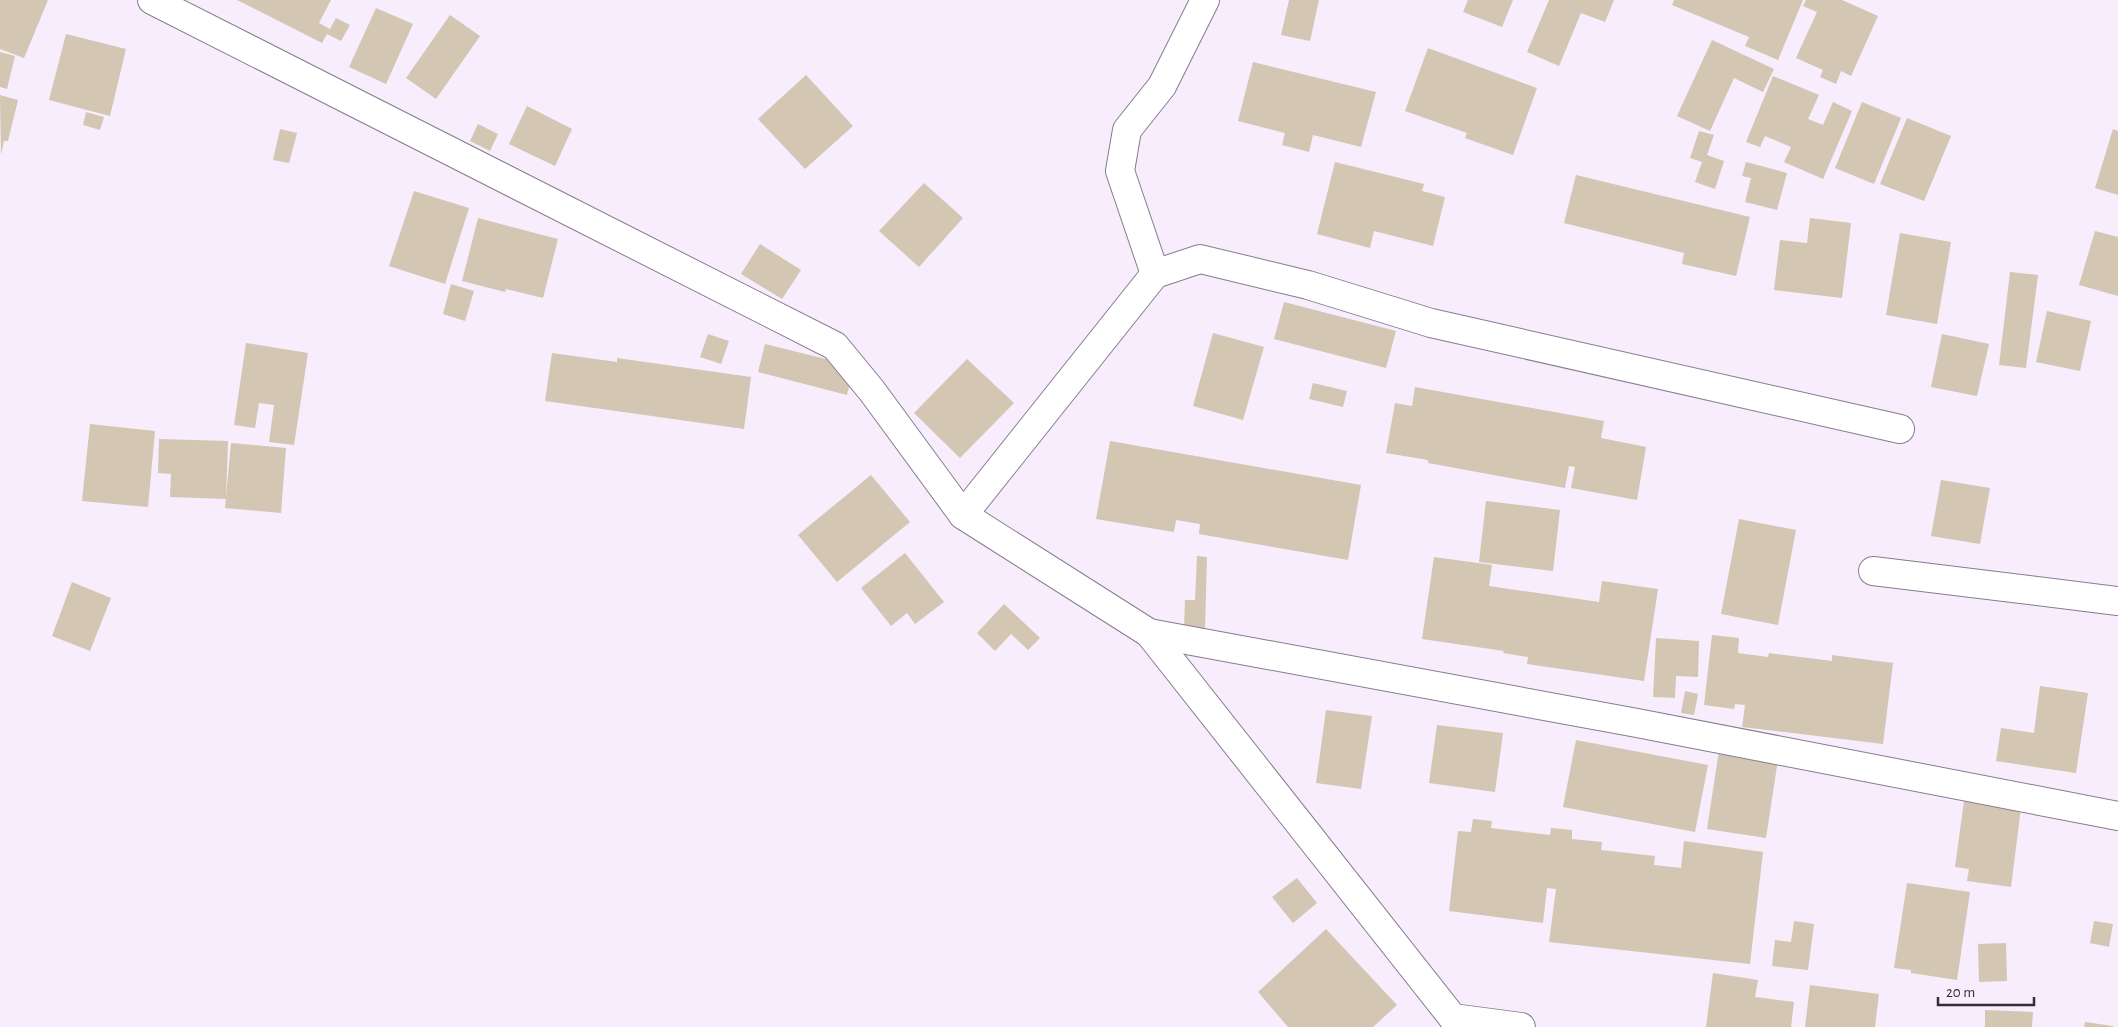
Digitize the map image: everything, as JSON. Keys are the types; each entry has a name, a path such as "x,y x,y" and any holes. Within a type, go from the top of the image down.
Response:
{"street":[{"path":"152,0 835,346 872,390 963,515 1149,633 1456,1023 1521,1027"},
{"path":"1155,274 1120,172 1127,130 1162,86 1206,0"},
{"path":"963,515 1155,274 1200,259 1308,285 1431,323 1900,430"},
{"path":"1873,571 2118,601"},
{"path":"1149,633 1636,723 2118,816"}],"building":[{"path":"0,0 48,0 24,58 0,49"},
{"path":"237,0 331,0 319,23 330,29 336,18 350,25 341,41 327,34 322,43"},
{"path":"1289,0 1319,0 1310,41 1281,35"},
{"path":"1468,0 1513,0 1502,27 1463,12"},
{"path":"1549,0 1614,0 1605,22 1581,13 1559,66 1527,52"},
{"path":"1674,0 1803,0 1778,60 1745,46 1749,37 1672,5"},
{"path":"1806,0 1842,0 1878,16 1851,76 1841,71 1836,84 1820,77 1823,70 1796,58 1817,12 1803,6"},
{"path":"376,8 413,24 386,84 349,67"},
{"path":"450,15 480,36 436,99 406,78"},
{"path":"66,34 126,49 110,116 49,100"},
{"path":"1712,40 1774,69 1763,92 1734,78 1710,131 1677,116"},
{"path":"1428,48 1537,88 1513,155 1465,138 1467,133 1405,111"},
{"path":"0,52 15,56 7,89 0,87"},
{"path":"1253,62 1376,92 1361,147 1313,135 1309,152 1282,145 1285,133 1238,121"},
{"path":"806,75 853,126 805,169 758,119"},
{"path":"1773,76 1819,95 1808,119 1823,125 1833,102 1852,111 1823,179 1784,162 1791,147 1765,136 1760,147 1746,142"},
{"path":"0,95 18,100 8,141 4,141 1,155"},
{"path":"1862,102 1901,118 1874,184 1835,168"},
{"path":"527,106 572,129 555,166 509,144"},
{"path":"86,112 104,117 100,130 83,125"},
{"path":"1907,118 1951,136 1924,201 1880,184"},
{"path":"478,124 498,134 490,151 470,141"},
{"path":"280,129 297,133 289,163 273,160"},
{"path":"2113,129 2118,131 2118,195 2095,188"},
{"path":"1699,131 1714,135 1707,155 1724,161 1715,189 1695,182 1702,162 1690,158"},
{"path":"1335,162 1424,184 1422,191 1445,197 1433,246 1374,231 1370,248 1317,234"},
{"path":"1746,162 1787,173 1777,210 1745,202 1751,178 1742,176"},
{"path":"1576,175 1750,217 1736,276 1682,264 1684,253 1564,223"},
{"path":"924,183 963,218 919,267 879,231"},
{"path":"414,191 469,208 445,284 389,266"},
{"path":"478,218 558,239 543,298 506,289 505,292 462,281"},
{"path":"1810,218 1851,223 1842,298 1774,290 1780,240 1807,243"},
{"path":"2095,231 2118,237 2118,296 2079,285"},
{"path":"1900,233 1951,242 1937,324 1886,315"},
{"path":"760,244 801,270 782,299 741,274"},
{"path":"2010,272 2038,275 2026,368 1999,365"},
{"path":"451,284 474,291 465,321 443,314"},
{"path":"1284,302 1396,331 1386,368 1274,339"},
{"path":"2047,311 2091,321 2080,371 2036,362"},
{"path":"1213,333 1264,347 1243,420 1193,406"},
{"path":"708,334 729,341 721,364 700,357"},
{"path":"1942,334 1989,344 1977,396 1931,387"},
{"path":"246,343 308,353 294,445 269,442 274,405 259,403 255,428 234,425"},
{"path":"765,344 854,366 847,395 758,372"},
{"path":"552,353 617,362 617,358 751,377 744,429 545,401"},
{"path":"967,359 1014,403 960,458 914,413"},
{"path":"1313,383 1347,391 1343,407 1309,399"},
{"path":"1415,387 1604,421 1601,438 1646,447 1637,500 1571,488 1575,467 1569,466 1565,488 1428,463 1428,460 1386,453 1395,403 1412,406"},
{"path":"90,424 155,431 148,507 82,501"},
{"path":"159,439 228,441 226,499 170,497 171,474 158,473"},
{"path":"1110,441 1361,485 1348,560 1199,534 1200,524 1176,520 1174,532 1096,519"},
{"path":"231,443 286,448 281,513 225,508"},
{"path":"871,475 910,522 837,582 798,535"},
{"path":"1941,480 1990,488 1980,544 1931,536"},
{"path":"1486,501 1560,510 1553,571 1479,562"},
{"path":"1739,519 1796,530 1778,625 1721,614"},
{"path":"905,553 944,602 915,624 907,613 891,626 861,588"},
{"path":"1197,556 1207,557 1205,629 1184,629 1185,600 1195,600"},
{"path":"1434,557 1492,565 1489,586 1599,602 1602,581 1658,589 1644,681 1527,664 1528,657 1503,653 1504,651 1422,639"},
{"path":"72,582 111,598 90,651 52,636"},
{"path":"1004,604 1040,638 1028,650 1011,634 995,651 977,633"},
{"path":"1712,635 1739,638 1738,653 1768,657 1769,653 1832,661 1832,655 1893,663 1883,744 1742,727 1745,705 1735,704 1734,709 1704,705"},
{"path":"1656,638 1699,641 1698,677 1676,676 1675,698 1653,697"},
{"path":"2040,686 2088,693 2076,773 1996,761 2001,728 2034,733"},
{"path":"1685,691 1698,694 1694,715 1681,713"},
{"path":"1326,710 1372,716 1361,789 1316,783"},
{"path":"1437,725 1503,733 1495,792 1429,783"},
{"path":"1576,740 1708,765 1695,832 1563,807"},
{"path":"1720,744 1779,753 1766,838 1707,829"},
{"path":"1964,801 2021,808 2011,887 1967,881 1969,869 1955,867"},
{"path":"1473,819 1492,821 1491,828 1550,835 1551,828 1572,830 1572,839 1602,842 1601,850 1655,856 1654,865 1681,868 1684,841 1763,852 1750,964 1549,942 1556,889 1547,888 1543,923 1449,911 1458,831 1471,832"},
{"path":"1297,878 1317,903 1293,923 1272,897"},
{"path":"1907,883 1970,892 1957,980 1911,973 1911,970 1894,968"},
{"path":"1794,921 1814,924 1808,970 1772,966 1775,940 1791,942"},
{"path":"2094,921 2113,924 2109,947 2090,943"},
{"path":"1326,929 1397,1005 1373,1027 1288,1027 1258,992"},
{"path":"2006,943 2007,981 1979,982 1978,944"},
{"path":"1713,973 1758,980 1755,997 1794,1002 1791,1027 1706,1027"},
{"path":"1810,985 1879,994 1875,1027 1805,1027"},
{"path":"1985,1010 2033,1012 2032,1027 1985,1027"},
{"path":"2085,1022 2113,1026 2113,1027 2084,1027"}]}
